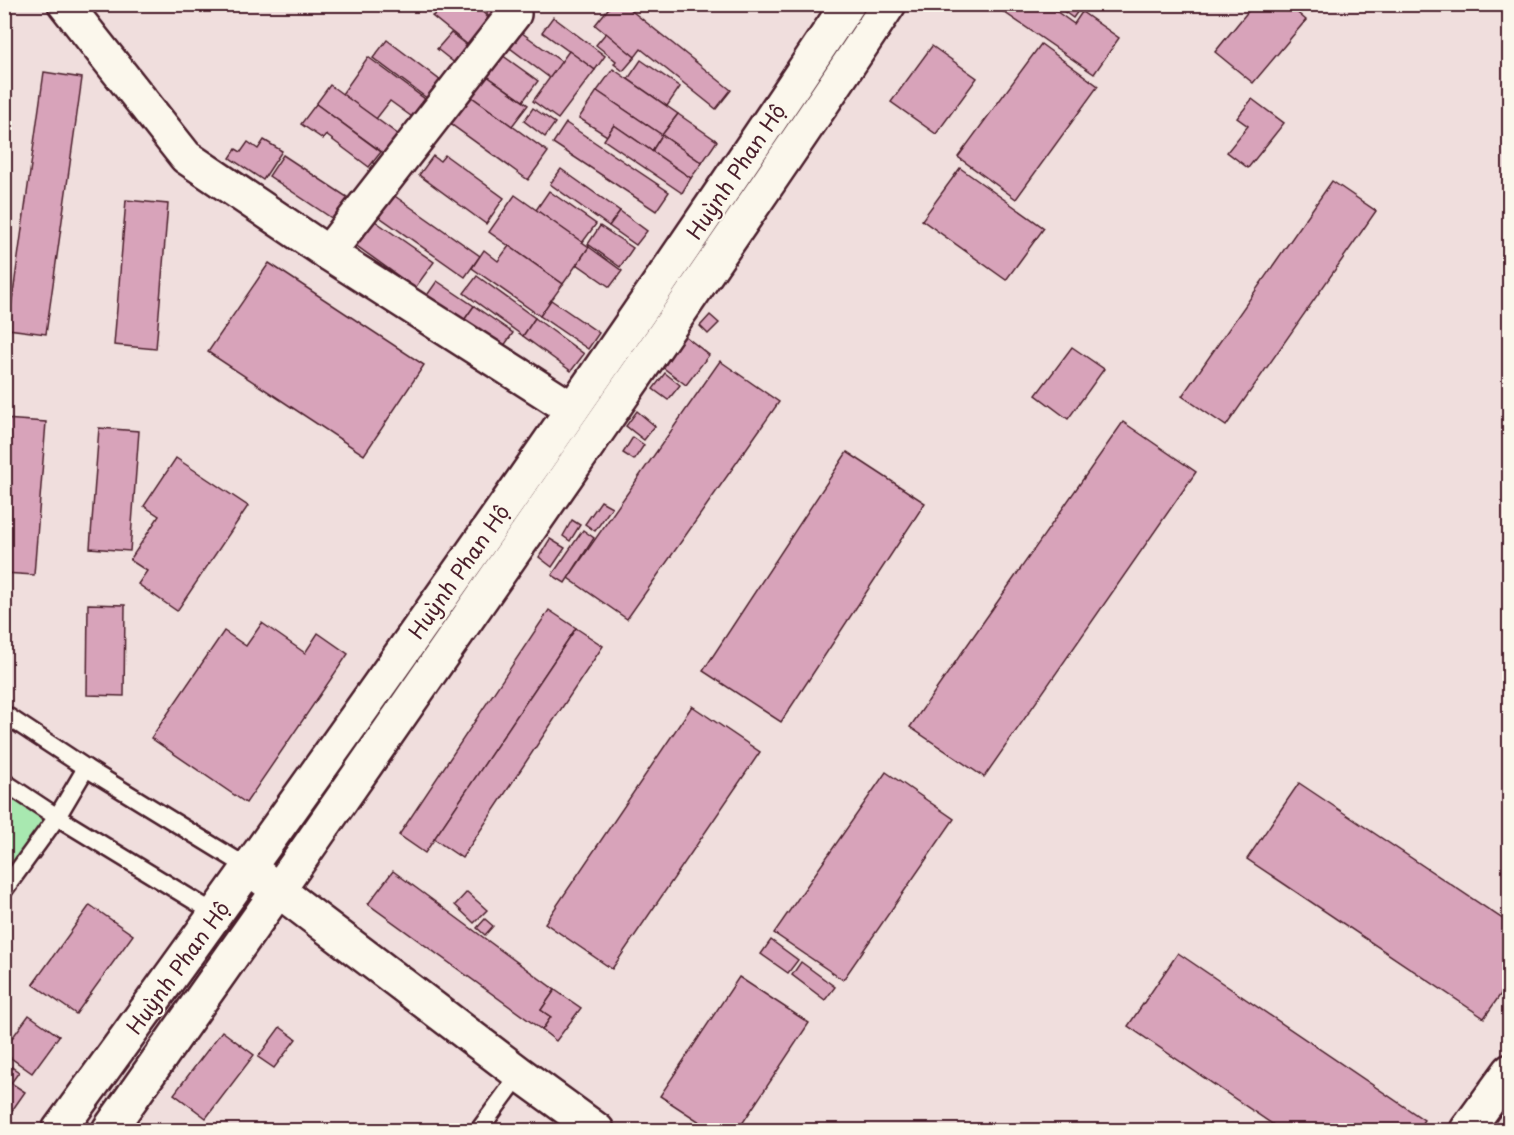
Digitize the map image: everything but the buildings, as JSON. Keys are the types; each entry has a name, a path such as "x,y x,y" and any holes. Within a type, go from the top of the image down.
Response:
{"street":[{"path":"65,4 186,158 328,253 572,409"},
{"path":"845,6 881,16"},
{"name":"Huỳnh Phan Hộ","path":"59,1131 249,868 572,409 845,6"},
{"path":"328,253 514,14"},
{"name":"Huỳnh Phan Hộ","path":"109,1131 532,527 881,16"},
{"path":"249,868 597,1131"},
{"path":"1467,1131 1509,1071"}],"lane":[{"path":"4,714 86,768 249,868"},
{"path":"4,890 57,816 86,768"},
{"path":"4,782 216,914"},
{"path":"479,1131 520,1074"}],"green space":[{"path":"5,781 57,817 5,890"}]}
